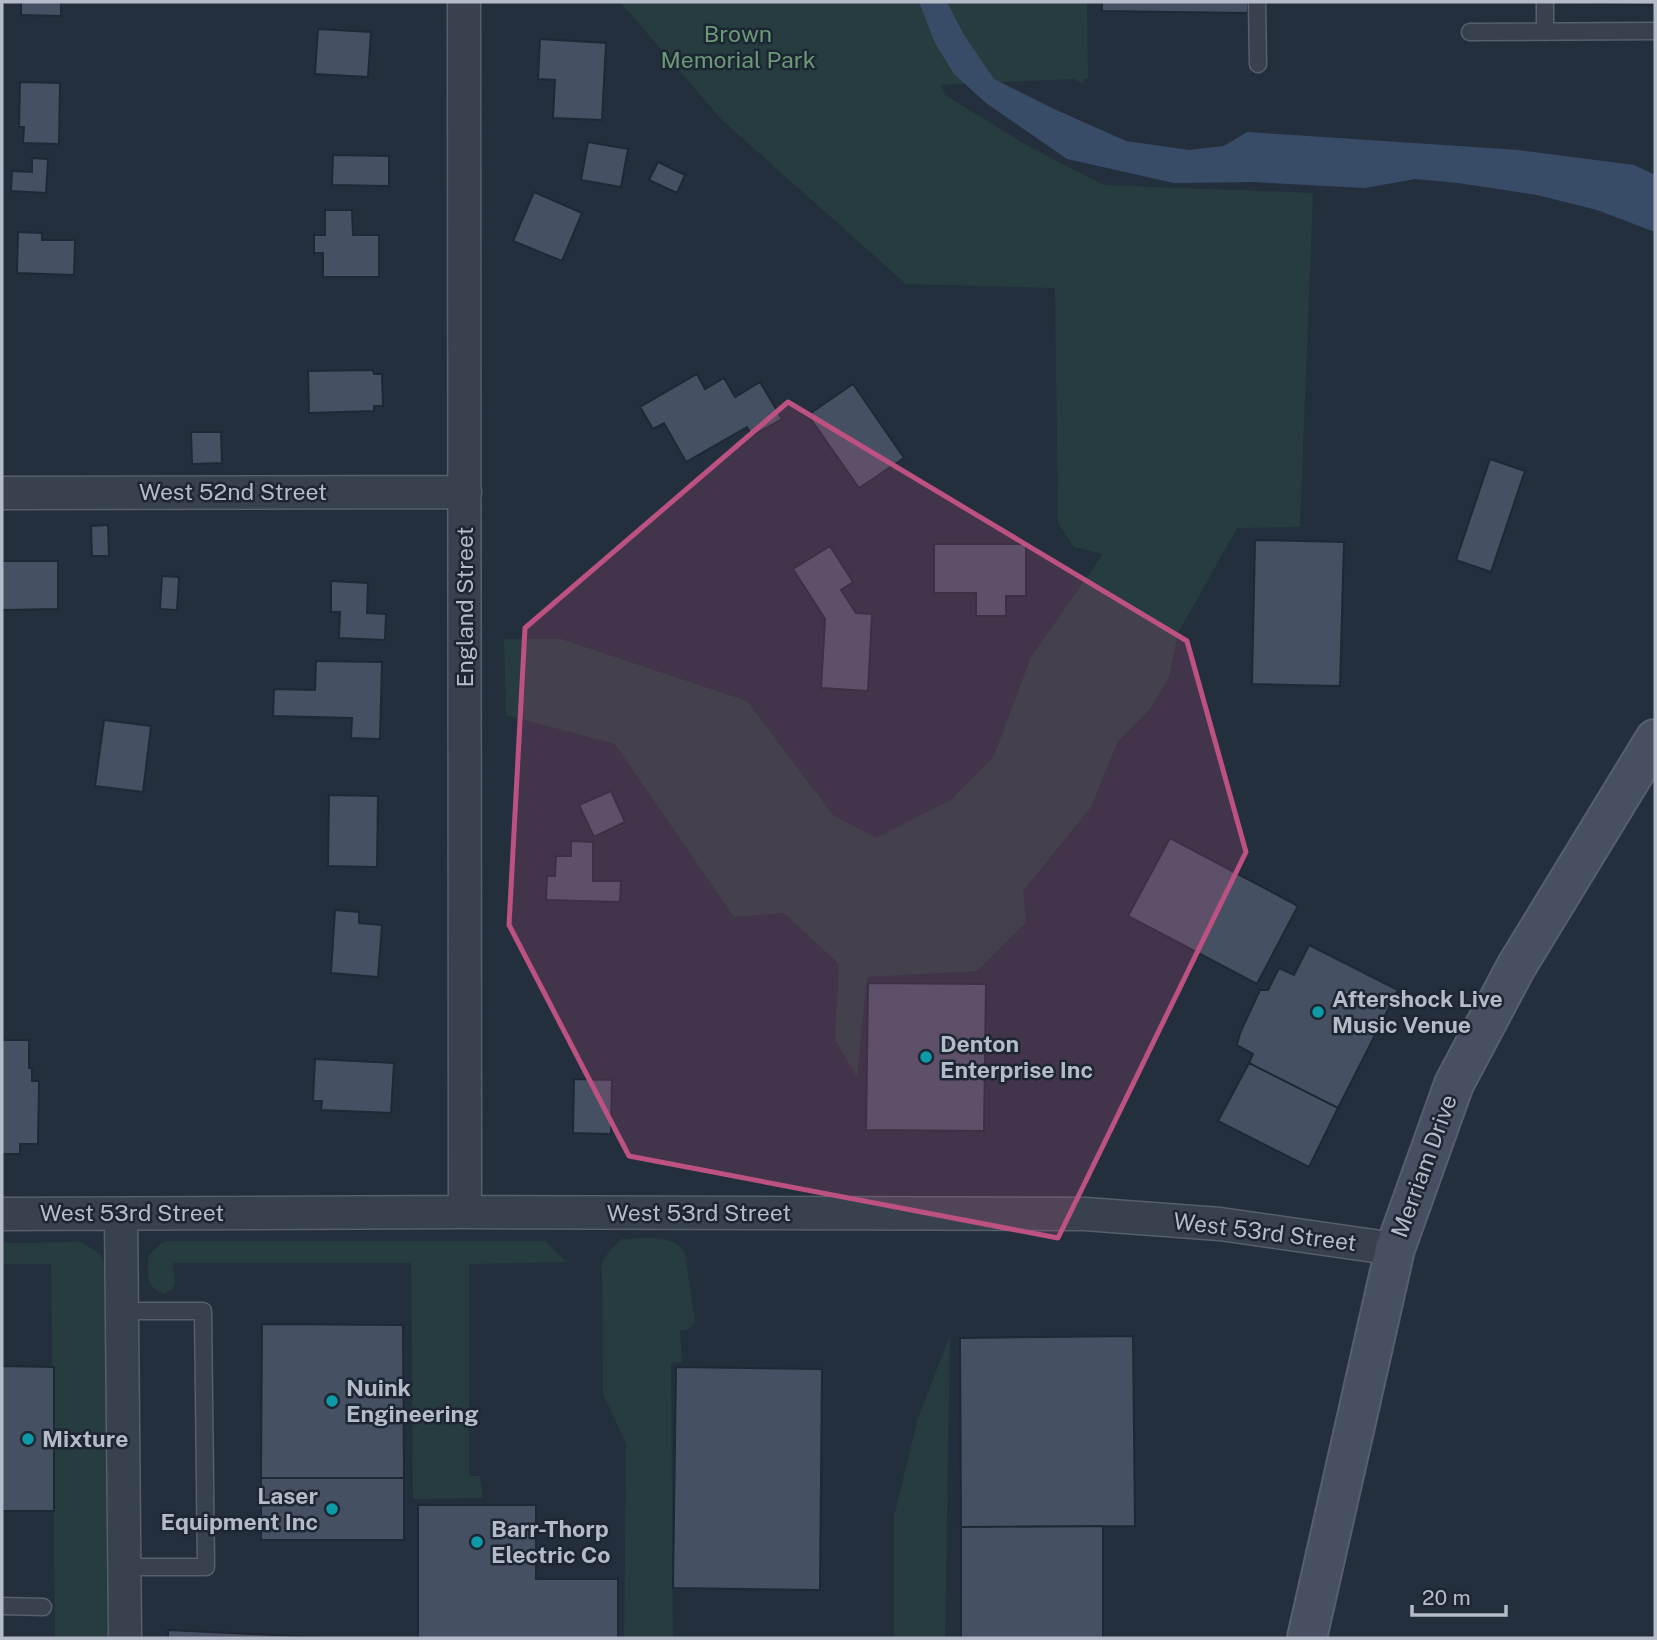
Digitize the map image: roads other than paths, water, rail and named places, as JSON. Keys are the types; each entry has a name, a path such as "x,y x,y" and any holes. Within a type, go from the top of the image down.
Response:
{"main road":[{"name":"Merriam Drive","path":"1307,1638 1395,1249 1454,1084 1516,967 1655,739"}],"street":[{"name":"England Street","path":"464,2 465,1212"},
{"name":"West 52nd Street","path":"2,493 465,492"},
{"name":"West 53rd Street","path":"2,1214 1085,1214 1220,1224 1395,1249"},
{"path":"121,1214 125,1638"}],"lane":[{"path":"1257,2 1258,64"},
{"path":"1545,2 1545,32"},
{"path":"1470,32 1655,31"},
{"path":"122,1311 203,1311 206,1554 206,1567 124,1567"},
{"path":"2,1606 43,1607"}],"water":[{"path":"919,2 947,2 964,35 994,79 1126,141 1189,150 1224,146 1247,132 1519,150 1634,165 1655,175 1655,232 1597,210 1537,195 1458,183 1415,179 1365,188 1253,182 1174,183 1067,159 986,103 954,74 935,43"}],"place":[{"name":"Aftershock Live Music Venue","path":"1318,1012"},
{"name":"Denton Enterprise Inc","path":"926,1057"},
{"name":"Nuink Engineering","path":"332,1401"},
{"name":"Mixture","path":"28,1439"},
{"name":"Laser Equipment Inc","path":"332,1509"},
{"name":"Barr-Thorp Electric Co","path":"477,1542"}],"park label":[{"name":"Brown Memorial Park","path":"738,47"}]}
